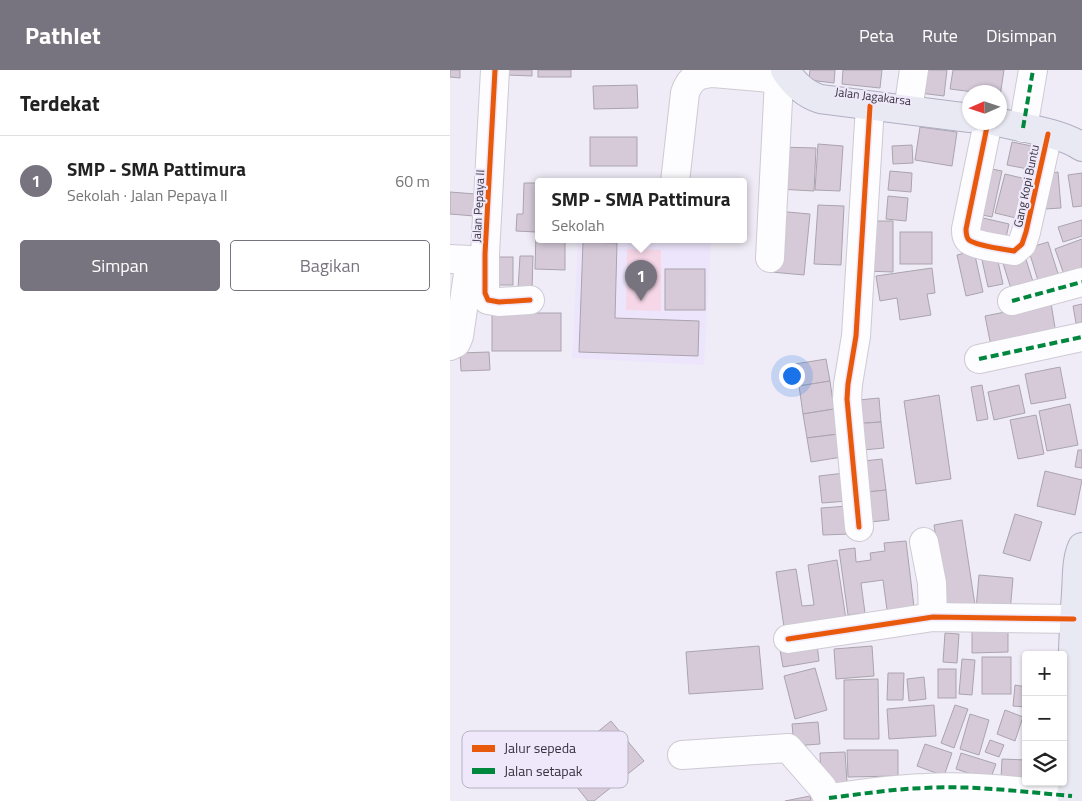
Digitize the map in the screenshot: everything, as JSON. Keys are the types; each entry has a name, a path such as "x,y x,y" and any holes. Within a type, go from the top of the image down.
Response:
{"main road":[{"name":"Jalan Jagakarsa","path":"785,76 814,97 962,117"},
{"path":"1007,123 1032,126 1082,147"},
{"path":"1072,798 1077,708 1074,626 1078,564 1082,547"}],"street":[{"name":"Jalan Pepaya II","path":"495,70 485,254 485,293 488,300 500,302 530,300"},
{"path":"908,110 914,70"},
{"path":"1032,126 1033,70"},
{"path":"675,178 681,113 685,93 690,81 698,76 713,73 785,76 770,258"},
{"path":"859,527 846,399 856,336 870,106"},
{"name":"Gang Kopi Buntu","path":"986,130 966,235 970,241 976,243 1014,251 1022,244 1026,232 1032,126"},
{"path":"450,346 456,343 460,336 464,254"},
{"path":"1012,301 1082,282"},
{"path":"979,359 1082,337"},
{"path":"924,542 932,584 932,617"},
{"path":"788,639 932,617 1074,626"},
{"path":"1023,631 1074,626"},
{"path":"682,755 788,748 822,786 830,799 927,787 970,788 1072,798"}],"shaded area":[{"path":"578,243 711,243 704,365 572,358"},
{"path":"627,249 661,250 661,311 626,310"}],"building":[{"path":"450,70 460,70 460,78 450,77"},
{"path":"508,70 532,70 532,76 507,75"},
{"path":"538,70 571,70 571,77 538,77"},
{"path":"810,70 835,70 834,83 809,80"},
{"path":"843,70 882,70 880,88 842,84"},
{"path":"923,70 947,70 944,96 920,93"},
{"path":"953,70 1004,70 1002,85 962,85 962,90 950,89"},
{"path":"637,85 638,108 594,109 593,86"},
{"path":"920,127 957,132 952,166 915,160"},
{"path":"590,137 637,137 637,166 590,166"},
{"path":"1012,142 1032,146 1028,169 1007,165"},
{"path":"818,144 843,146 840,191 815,190"},
{"path":"912,145 913,163 893,164 892,146"},
{"path":"779,147 816,148 814,191 778,189"},
{"path":"982,167 1002,171 992,217 973,213"},
{"path":"890,171 912,173 911,192 888,190"},
{"path":"1058,172 1061,208 1045,209 1043,175"},
{"path":"1082,173 1082,206 1073,207 1068,175"},
{"path":"1005,174 1026,179 1016,218 995,213"},
{"path":"524,183 535,183 535,232 516,231 517,214 523,214"},
{"path":"450,192 476,194 474,216 450,214"},
{"path":"888,196 908,198 906,221 886,219"},
{"path":"818,205 844,206 841,265 814,264"},
{"path":"776,211 810,214 804,275 771,272"},
{"path":"979,217 1009,224 1006,238 976,231"},
{"path":"1082,220 1082,236 1063,242 1058,227"},
{"path":"866,221 893,221 893,272 865,271"},
{"path":"900,232 932,232 932,264 900,264"},
{"path":"1082,239 1082,275 1066,280 1055,249"},
{"path":"1048,242 1060,280 1040,287 1028,248"},
{"path":"536,243 565,243 565,270 535,269"},
{"path":"583,243 617,243 615,318 699,321 698,356 579,352"},
{"path":"1023,250 1035,288 1013,295 1001,257"},
{"path":"974,251 983,292 966,296 957,255"},
{"path":"520,256 533,256 532,290 518,289"},
{"path":"491,257 513,257 513,285 491,285"},
{"path":"997,257 1003,284 988,287 982,260"},
{"path":"932,268 935,293 927,294 931,315 900,320 897,298 880,301 876,276"},
{"path":"665,269 705,269 705,310 665,310"},
{"path":"1051,303 1056,334 991,346 985,316"},
{"path":"1082,304 1082,322 1076,323 1073,306"},
{"path":"492,313 561,313 561,351 492,351"},
{"path":"489,352 490,370 461,371 460,353"},
{"path":"826,359 830,381 799,386 795,364"},
{"path":"1060,367 1066,398 1031,404 1025,374"},
{"path":"830,381 834,409 803,414 799,386"},
{"path":"982,385 988,419 977,421 971,387"},
{"path":"1019,385 1025,413 994,420 988,392"},
{"path":"939,395 951,479 916,484 904,401"},
{"path":"879,398 881,422 851,424 849,401"},
{"path":"1070,404 1078,445 1047,451 1039,411"},
{"path":"834,409 838,434 807,438 803,414"},
{"path":"1036,415 1044,454 1018,459 1010,420"},
{"path":"881,422 884,448 853,451 851,424"},
{"path":"838,434 842,457 811,462 807,438"},
{"path":"1078,450 1082,450 1082,468 1075,467"},
{"path":"882,459 886,490 858,493 855,462"},
{"path":"1045,471 1082,480 1075,515 1037,506"},
{"path":"845,473 848,501 822,503 819,476"},
{"path":"886,490 889,520 861,523 858,493"},
{"path":"848,506 850,534 823,535 821,508"},
{"path":"1015,514 1042,522 1030,561 1003,553"},
{"path":"962,520 975,605 946,609 934,525"},
{"path":"906,541 914,607 887,610 883,580 861,583 865,613 848,615 839,550 855,548 856,562 871,560 870,553 885,551 884,543"},
{"path":"837,560 847,626 785,634 776,572 796,569 802,606 814,605 808,565"},
{"path":"979,575 1013,578 1010,612 976,609"},
{"path":"972,631 1008,631 1008,652 972,653"},
{"path":"945,633 959,634 957,663 943,662"},
{"path":"817,644 819,661 783,667 780,650"},
{"path":"759,646 763,689 689,694 686,652"},
{"path":"872,646 874,676 836,679 834,649"},
{"path":"982,657 1011,657 1011,694 982,694"},
{"path":"962,659 975,660 972,695 959,694"},
{"path":"815,668 827,710 795,719 784,676"},
{"path":"938,669 956,669 956,698 938,698"},
{"path":"888,673 904,673 903,700 887,700"},
{"path":"924,677 926,699 909,701 907,679"},
{"path":"878,679 879,739 844,739 844,680"},
{"path":"1015,685 1022,686 1022,707 1013,706"},
{"path":"934,705 936,736 889,739 887,709"},
{"path":"955,705 968,709 954,748 941,743"},
{"path":"1005,710 1022,717 1015,741 997,734"},
{"path":"970,714 989,720 979,755 960,749"},
{"path":"611,721 619,731 599,731"},
{"path":"818,722 820,744 794,746 792,724"},
{"path":"990,740 1004,745 999,757 985,752"},
{"path":"628,742 644,761 628,774"},
{"path":"925,744 952,753 944,776 917,766"},
{"path":"847,750 898,750 898,776 848,777"},
{"path":"845,752 847,782 821,784 820,753"},
{"path":"961,753 996,764 990,780 956,769"},
{"path":"1002,759 1022,760 1022,780 1001,779"},
{"path":"577,788 610,788 594,801 588,801"},
{"path":"810,796 811,801 785,801"}],"marked path":[{"path":"1023,128 1033,70"},
{"path":"1012,301 1082,282"},
{"path":"979,359 1082,337"},
{"path":"829,798 901,789 943,787 998,789 1072,796"}],"cycle path":[{"path":"495,70 485,254 485,293 488,300 499,302 530,300"},
{"path":"859,527 847,399 856,336 870,106"},
{"path":"986,130 966,230 967,236 969,240 978,244 1014,251 1022,244 1026,232 1048,134"},
{"path":"788,639 933,617 1074,619"}],"place":[{"name":"SMP - SMA Pattimura","path":"641,301"}]}
